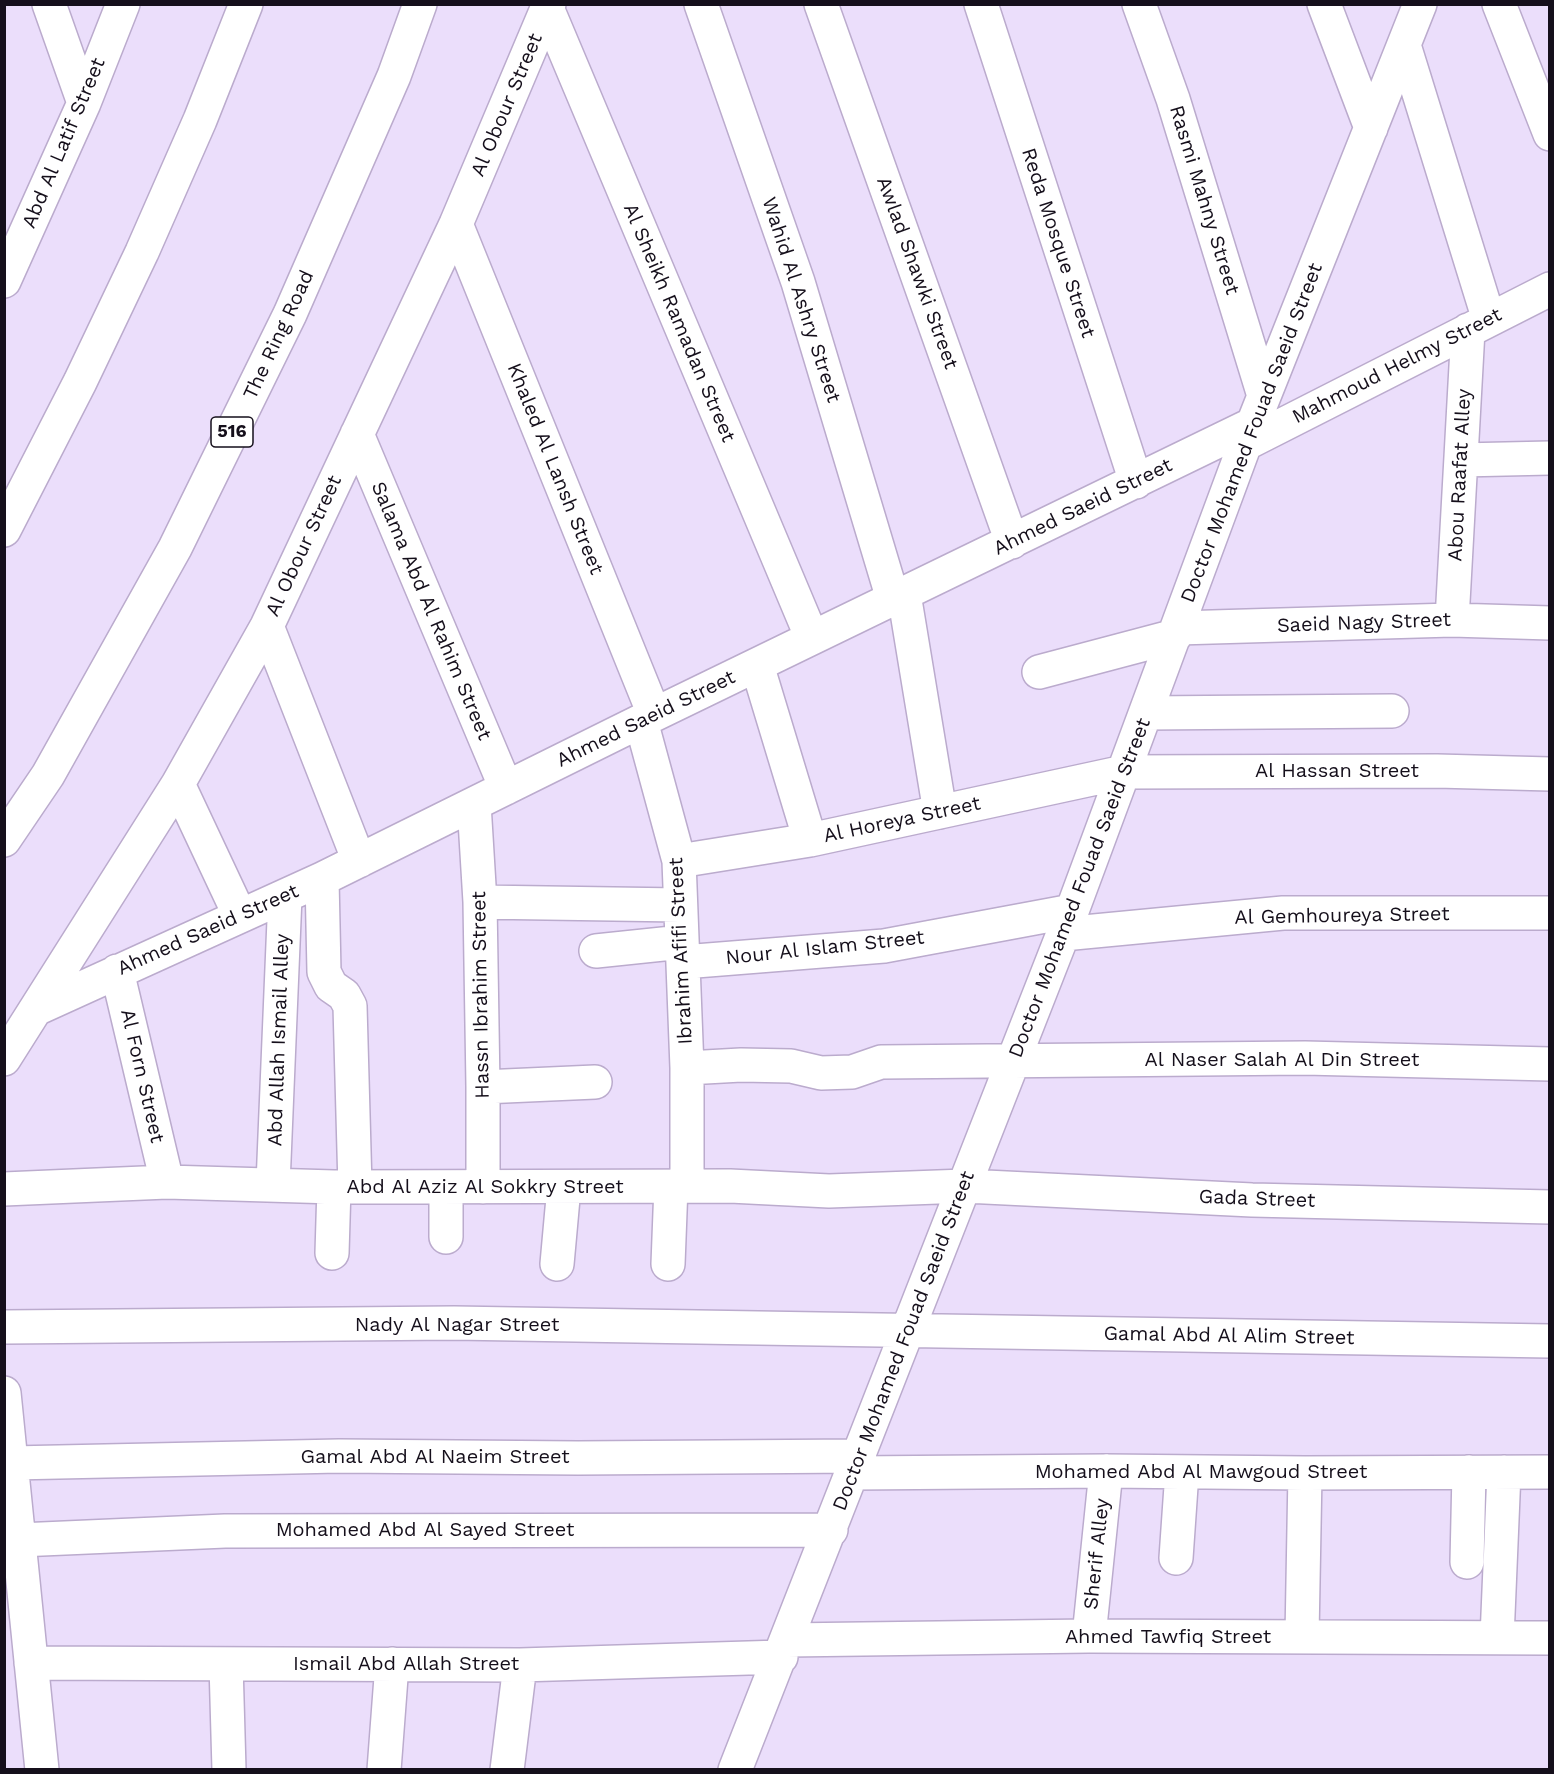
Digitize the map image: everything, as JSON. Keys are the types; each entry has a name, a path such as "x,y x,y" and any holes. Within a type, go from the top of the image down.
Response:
{"main road":[{"path":"49,4 84,103"},
{"name":"Abd Al Latif Street","path":"5,279 84,103 123,4"},
{"path":"4,530 80,382 142,252 200,120 246,4"},
{"name":"The Ring Road","path":"4,840 48,775 175,548 290,314 394,75 420,4"},
{"name":"Wahid Al Ashry Street","path":"701,4 798,282 899,597 940,812"},
{"name":"Awlad Shawki Street","path":"821,4 1012,542"},
{"name":"Reda Mosque Street","path":"981,4 1136,482"},
{"name":"Rasmi Mahny Street","path":"1139,4 1173,99 1254,421"},
{"path":"1324,4 1371,128"},
{"name":"Doctor Mohamed Fouad Saeid Street","path":"735,1770 1068,922 1254,421 1420,4"},
{"path":"1499,4 1550,134"},
{"name":"Al Obour Street","path":"4,1059 178,784 267,626 456,225 548,6"},
{"name":"Al Sheikh Ramadan Street","path":"548,6 812,638"},
{"path":"1404,45 1479,325"},
{"name":"Khaled Al Lansh Street","path":"456,225 648,718"},
{"name":"Mahmoud Helmy Street","path":"1254,421 1479,325 1550,289"},
{"name":"Abou Raafat Alley","path":"1452,620 1461,460 1479,325"},
{"name":"Ahmed Saeid Street","path":"36,1009 322,879 812,638 1136,482 1254,421"},
{"name":"Salama Abd Al Rahim Street","path":"357,434 506,788"},
{"path":"1461,460 1550,458"},
{"name":"Saeid Nagy Street","path":"1039,672 1177,632 1452,620 1550,623"},
{"path":"267,626 359,861"},
{"path":"757,665 810,840"},
{"path":"1146,713 1392,711"},
{"name":"Ibrahim Afifi Street","path":"648,718 679,861 687,1068 679,1186 668,1264"},
{"name":"Al Hassan Street","path":"1124,772 1437,771 1550,774"},
{"name":"Al Horeya Street","path":"679,861 810,840 1124,772"},
{"path":"178,784 240,916"},
{"name":"Hassn Ibrahim Street","path":"474,804 480,902 483,1187"},
{"path":"322,879 324,972 331,986 344,995 350,1006 344,1187 332,1253"},
{"name":"Abd Allah Ismail Alley","path":"273,1184 285,896"},
{"path":"480,902 680,905"},
{"name":"Al Gemhoureya Street","path":"1068,922 1283,913 1550,913"},
{"name":"Nour Al Islam Street","path":"596,951 682,952 884,946 1068,922"},
{"name":"Al Forn Street","path":"117,971 167,1182"},
{"name":"Al Naser Salah Al Din Street","path":"687,1068 741,1065 791,1066 821,1073 852,1072 881,1062 1305,1058 1550,1064"},
{"path":"483,1087 595,1082"},
{"name":"Abd Al Aziz Al Sokkry Street","path":"4,1189 167,1182 344,1187 730,1186 829,1191 965,1186"},
{"name":"Gada Street","path":"965,1186 1252,1200 1550,1207"},
{"path":"446,1237 447,1187"},
{"path":"557,1264 564,1187"},
{"name":"Nady Al Nagar Street","path":"4,1327 454,1323 909,1330"},
{"name":"Gamal Abd Al Alim Street","path":"909,1330 1550,1341"},
{"path":"4,1393 19,1540 15,1594 31,1663 42,1770"},
{"name":"Gamal Abd Al Naeim Street","path":"12,1463 339,1456 856,1464"},
{"name":"Mohamed Abd Al Mawgoud Street","path":"856,1464 1182,1472 1550,1472"},
{"name":"Sherif Alley","path":"1089,1636 1106,1471"},
{"path":"1176,1558 1182,1472"},
{"path":"1467,1562 1469,1472"},
{"path":"1497,1638 1504,1472"},
{"path":"1302,1636 1305,1473"},
{"name":"Mohamed Abd Al Sayed Street","path":"19,1540 225,1531 831,1530"},
{"name":"Ahmed Tawfiq Street","path":"784,1648 1089,1636 1550,1638"},
{"name":"Ismail Abd Allah Street","path":"31,1663 520,1665 784,1648"},
{"path":"226,1664 229,1770"},
{"path":"384,1770 392,1664"},
{"path":"507,1770 520,1665"}]}
